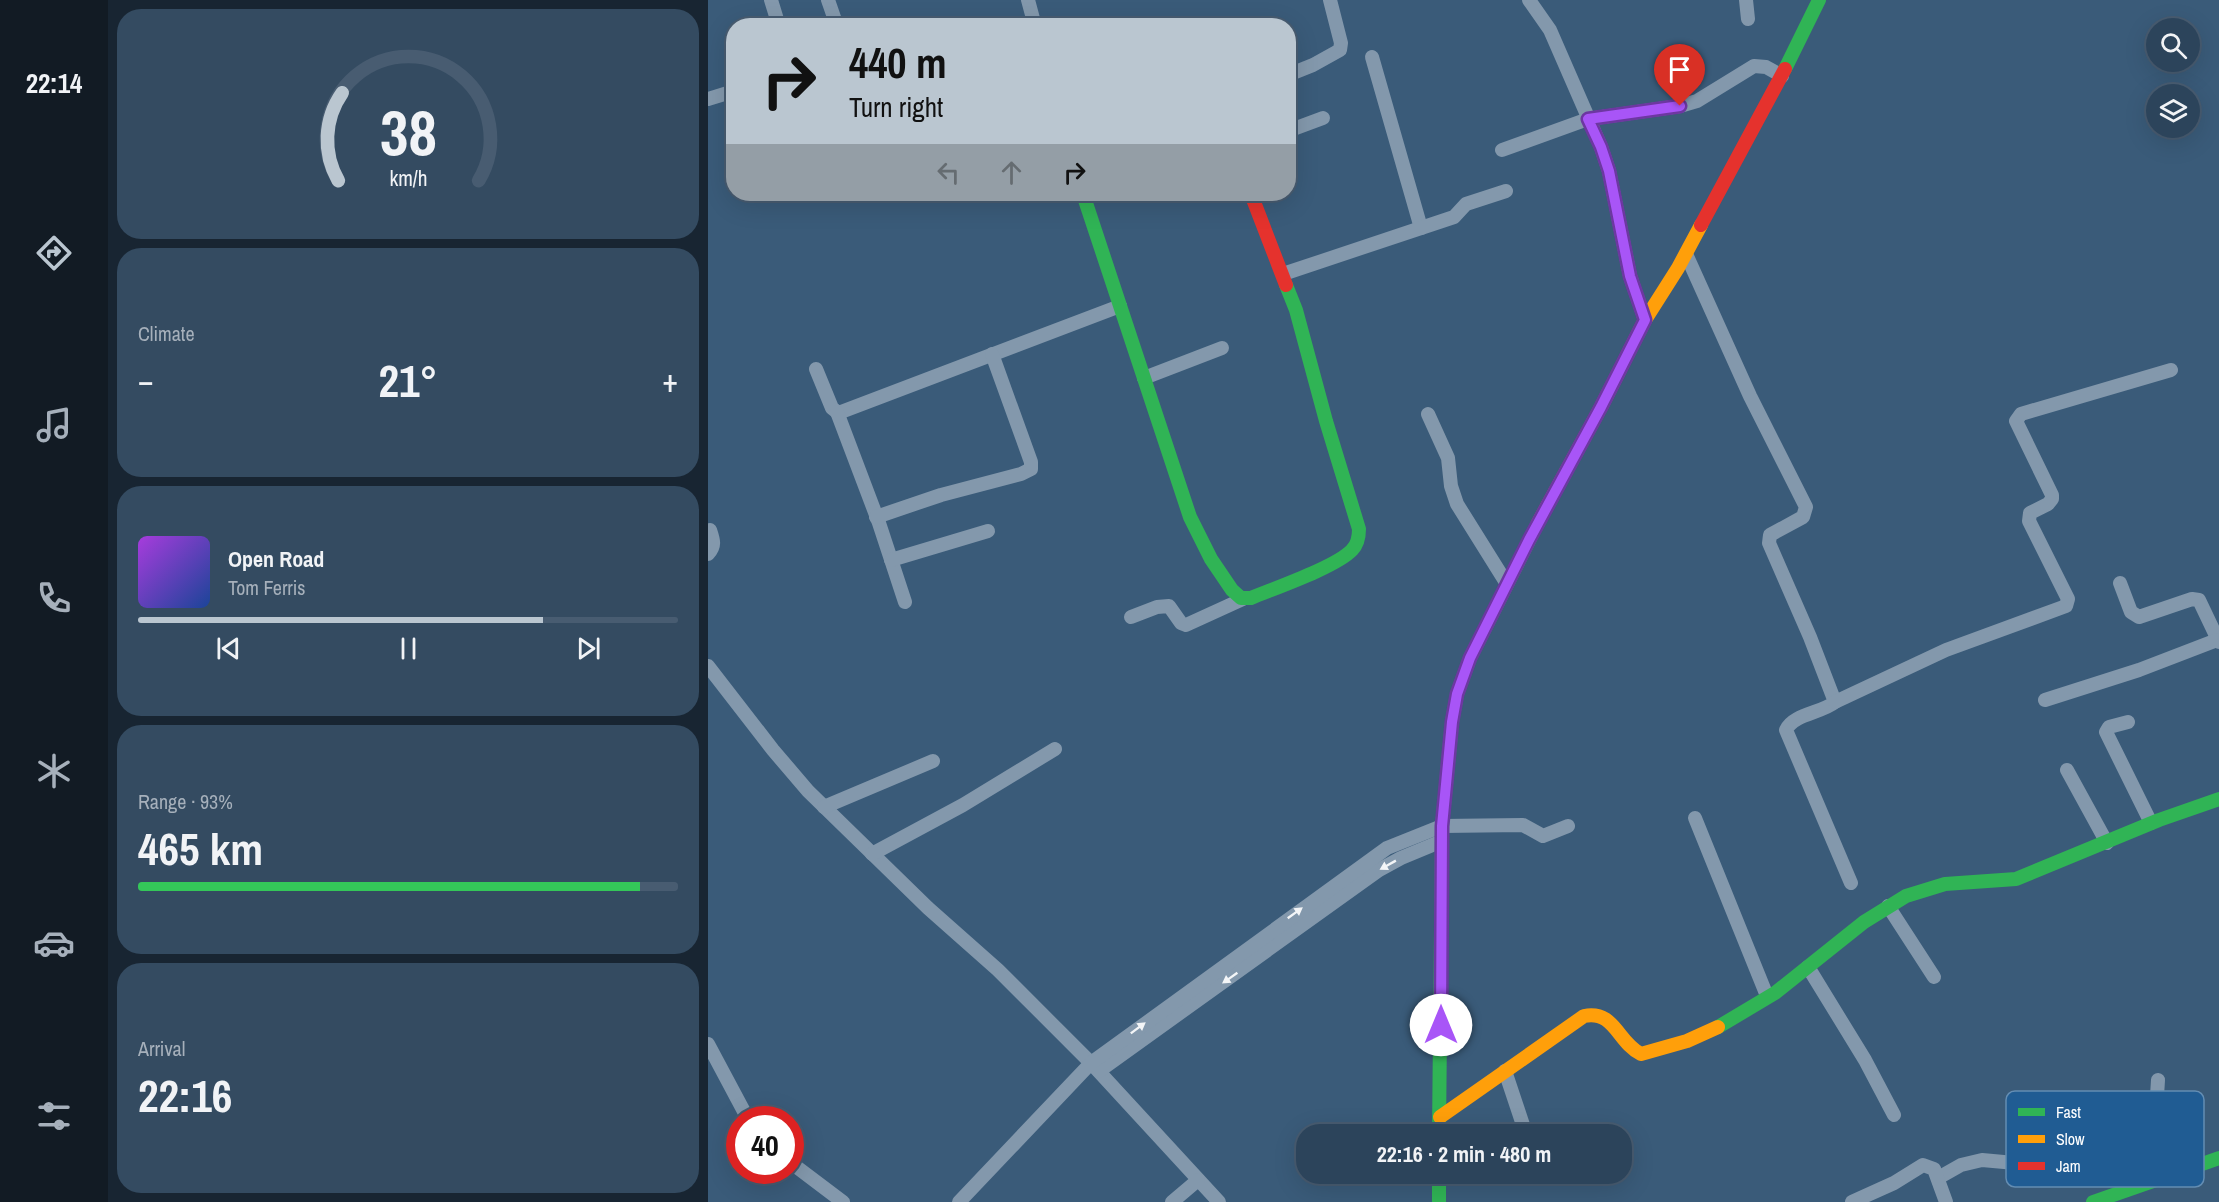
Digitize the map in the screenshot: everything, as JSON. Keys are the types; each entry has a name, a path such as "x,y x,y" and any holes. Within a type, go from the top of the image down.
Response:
{"street":[{"path":"771,0 777,18"},
{"path":"828,0 834,18"},
{"path":"1028,0 1033,18"},
{"path":"1296,72 1340,50 1341,43 1330,0"},
{"path":"1529,0 1550,30 1601,147 1609,171 1630,276 1645,320"},
{"path":"1746,0 1748,19"},
{"path":"1440,1124 1442,826 1452,722 1457,694 1470,658 1507,584 1645,320 1686,254 1782,76 1819,0"},
{"path":"1372,57 1421,228"},
{"path":"1502,150 1588,119 1680,106 1697,101 1754,66 1766,68 1782,76"},
{"path":"708,99 726,93"},
{"path":"1296,128 1323,118"},
{"path":"1283,274 1457,215 1461,207 1466,204 1506,191"},
{"path":"1085,201 1198,535 1229,586 1236,595 1243,599"},
{"path":"1131,617 1156,607 1169,606 1185,625 1340,560 1359,541 1359,529 1326,421 1296,310 1254,201"},
{"path":"1686,254 1750,396 1804,502 1806,512 1803,517 1770,535 1769,543 1810,637 1835,702"},
{"path":"837,412 1120,306"},
{"path":"1144,378 1222,348"},
{"path":"876,517 941,495 1021,474 1031,469 1031,462 992,354"},
{"path":"816,369 832,408 837,412 905,602"},
{"path":"1851,883 1786,730 1791,723 1946,650 2066,606 2068,599 2029,521 2031,513 2048,504 2052,495 2016,421 2021,414 2171,370"},
{"path":"1428,414 1448,458 1451,486 1457,504 1507,584"},
{"path":"708,554 714,542 710,530"},
{"path":"891,560 988,531"},
{"path":"2045,700 2139,670 2218,641 2199,600 2192,599 2139,617 2131,612 2120,583"},
{"path":"708,666 772,750 824,807 927,908 998,970 1095,1067 1219,1202"},
{"path":"2128,722 2109,727 2106,732 2151,824"},
{"path":"872,854 963,806 1055,749"},
{"path":"824,807 933,761"},
{"path":"2067,770 2107,843"},
{"path":"1440,1117 1544,1042 1593,1012 1605,1017 1633,1050 1641,1054 1698,1038 1767,996 1888,906 1921,890 1938,885 2016,879 2219,799"},
{"path":"1695,818 1767,996"},
{"path":"959,1202 1095,1067 1259,939 1387,848 1442,826 1524,825 1543,836 1568,826"},
{"path":"1095,1067 1267,952 1379,870 1442,841"},
{"path":"1888,906 1934,977"},
{"path":"1259,939 1267,952"},
{"path":"1808,967 1865,1060 1894,1115"},
{"path":"708,1044 741,1106"},
{"path":"1505,1071 1523,1124"},
{"path":"2157,1091 2158,1080"},
{"path":"2204,1163 2219,1158"},
{"path":"1938,1178 1962,1165 1982,1160 2006,1162"},
{"path":"1852,1202 1894,1183 1917,1166 1923,1165 1934,1169 1946,1202"},
{"path":"804,1173 843,1202"},
{"path":"1172,1202 1198,1180"},
{"path":"1438,1202 1439,1184"},
{"path":"2093,1202 2135,1187"}],"traffic: fast":[{"path":"1785,69 1819,0"},
{"path":"1085,201 1190,517 1211,559 1232,590 1241,598 1251,598 1333,563 1352,550 1358,538 1359,529 1326,421 1296,310 1286,285"},
{"path":"1439,1124 1442,826 1452,722 1457,694 1470,658 1538,523"},
{"path":"1718,1027 1775,993 1864,922 1906,896 1945,884 2016,879 2159,820 2219,799"},
{"path":"2204,1163 2219,1158"},
{"path":"1439,1184 1439,1202"},
{"path":"2093,1202 2136,1187"}],"traffic: slow":[{"path":"1538,523 1645,320 1678,268 1701,225"},
{"path":"1440,1117 1584,1016 1594,1015 1603,1018 1633,1049 1641,1054 1687,1041 1718,1027"}],"traffic: jam":[{"path":"1701,225 1785,69"},
{"path":"1254,201 1286,285"}],"route":[{"path":"1441,1025 1442,826 1452,722 1457,694 1470,658 1529,540 1645,320 1630,276 1609,171 1588,119 1680,106"}]}
